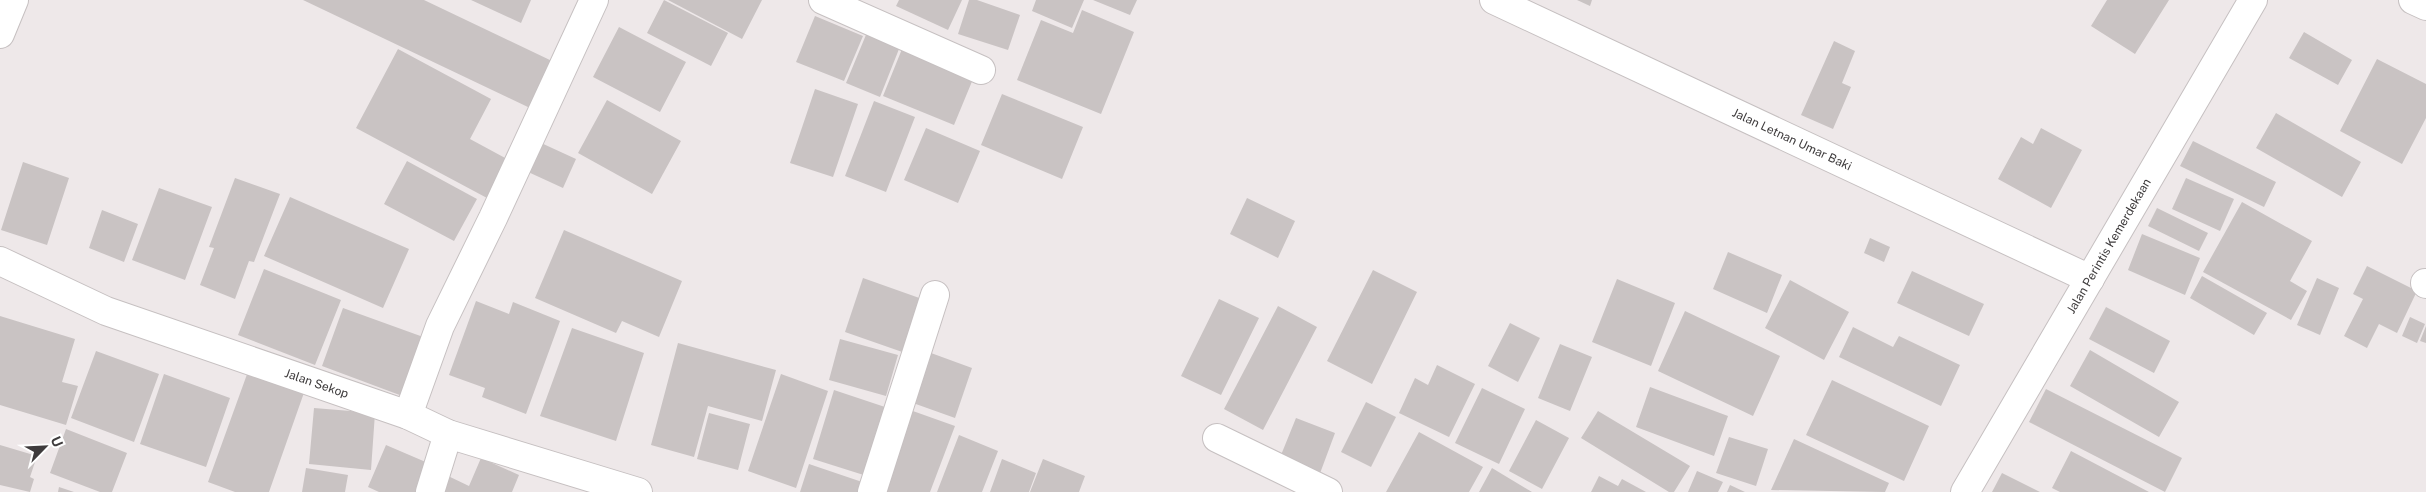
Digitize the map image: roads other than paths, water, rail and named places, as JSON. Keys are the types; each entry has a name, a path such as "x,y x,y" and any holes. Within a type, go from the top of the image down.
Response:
{"street":[{"path":"0,34 14,0"},
{"path":"408,414 440,326 493,218 594,0"},
{"path":"823,0 981,70"},
{"name":"Jalan Letnan Umar Baki","path":"1494,0 2090,279"},
{"name":"Jalan Perintis Kemerdekaan","path":"1965,492 2253,0"},
{"path":"2413,0 2426,6"},
{"name":"Jalan Sekop","path":"0,260 106,311 408,414 448,434 638,492"},
{"path":"872,492 935,295"},
{"path":"430,492 448,434"},
{"path":"1217,438 1328,492"}]}
